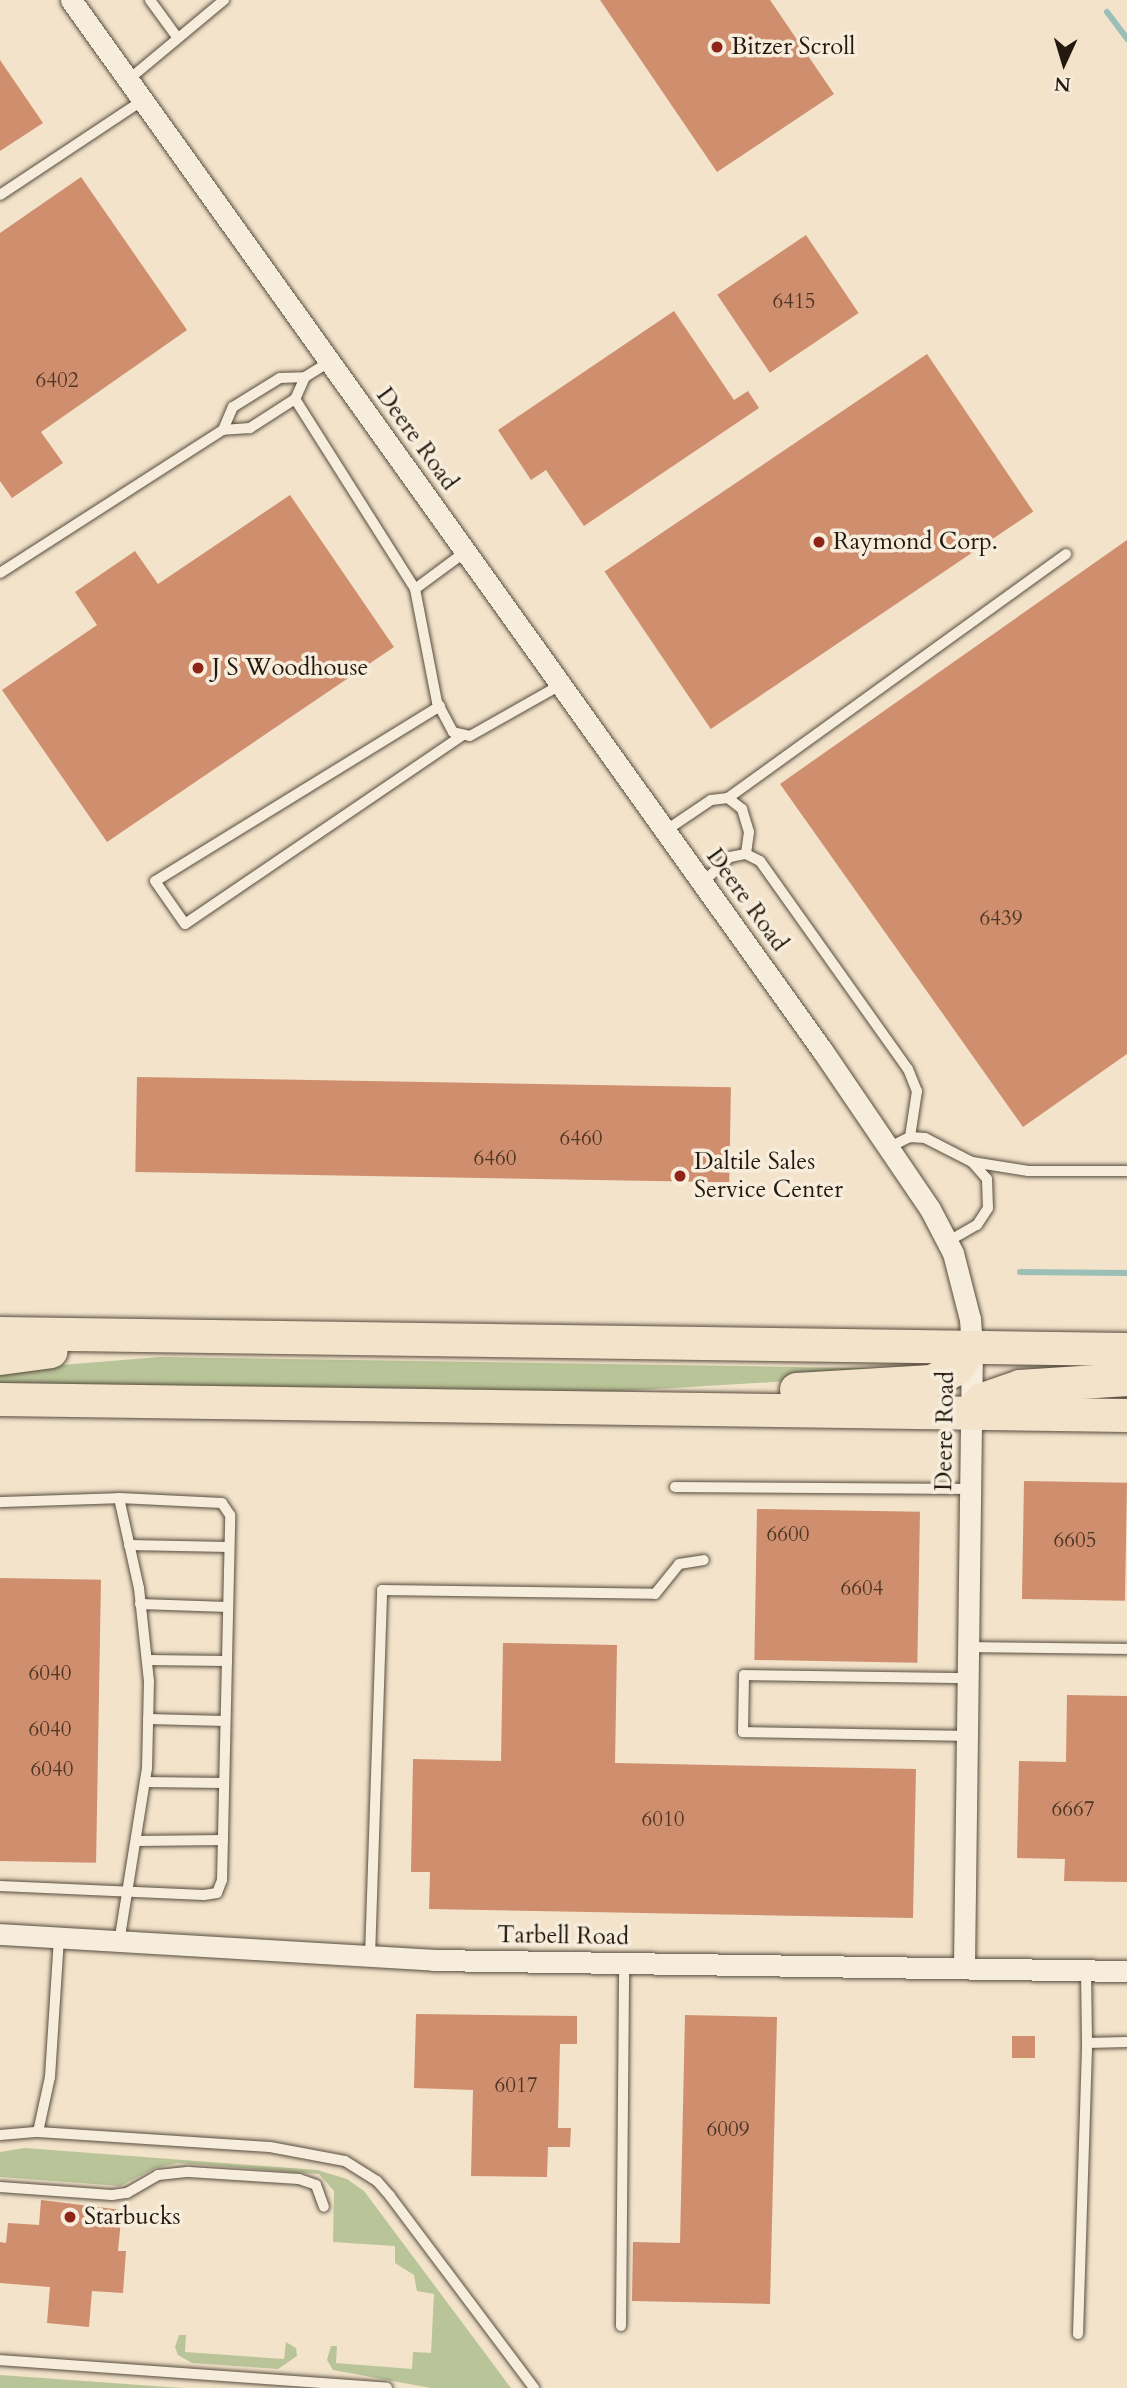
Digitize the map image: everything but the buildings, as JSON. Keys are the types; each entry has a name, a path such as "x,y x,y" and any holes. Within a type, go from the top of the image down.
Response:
{"main road":[{"path":"0,1333 1127,1349"},
{"path":"0,1358 168,1336"},
{"path":"631,1407 784,1390 931,1381 956,1369 972,1347"},
{"path":"971,1412 982,1399 1019,1386 1127,1379"},
{"path":"0,1399 1127,1415"}],"street":[{"name":"Deere Road","path":"71,0 702,883 888,1148 947,1242 962,1279 972,1347 964,1968"},
{"name":"Tarbell Road","path":"0,1934 370,1958 1127,1971"}],"lane":[{"path":"150,0 177,37"},
{"path":"128,80 218,2"},
{"path":"0,195 143,100"},
{"path":"223,430 233,407 280,378 305,377 329,362"},
{"path":"0,573 223,430 250,428 295,399 305,377"},
{"path":"295,399 415,589 440,706 453,732 470,736 560,685"},
{"path":"415,589 465,552"},
{"path":"665,831 711,800 728,798 1066,554"},
{"path":"440,706 155,881 185,924 462,736"},
{"path":"728,798 742,809 748,832 747,854"},
{"path":"702,883 730,857 747,854 760,861 908,1069 917,1091 910,1137"},
{"path":"888,1148 910,1137 925,1138 972,1162 1028,1171 1127,1171"},
{"path":"947,1242 977,1225 988,1208 987,1179 972,1162"},
{"path":"675,1487 970,1489"},
{"path":"119,1498 140,1604 147,1660 148,1719 145,1782 120,1942"},
{"path":"0,1502 119,1498 222,1503 230,1515 222,1880 217,1893 128,1893 0,1886"},
{"path":"130,1545 229,1548"},
{"path":"370,1958 382,1590 655,1594 679,1563 704,1560"},
{"path":"140,1604 228,1607"},
{"path":"968,1647 1127,1649"},
{"path":"147,1660 227,1661"},
{"path":"967,1678 744,1675 743,1732 967,1736"},
{"path":"148,1719 225,1721"},
{"path":"145,1782 224,1783"},
{"path":"136,1841 223,1840"},
{"path":"38,2132 50,2077 59,1938"},
{"path":"621,2326 625,1963"},
{"path":"1078,2334 1087,2043 1086,1970"},
{"path":"1087,2043 1127,2042"},
{"path":"3,2132 270,2147 345,2161 377,2181 390,2196 534,2388"},
{"path":"0,2187 112,2195 127,2193 158,2175 189,2172 299,2179 316,2185 324,2207"},
{"path":"0,2360 387,2388"}],"green space":[{"path":"160,1357 922,1369 922,1373 573,1394 0,1385 0,1370"},
{"path":"25,2148 317,2170 347,2179 364,2191 511,2388 431,2388 333,2370 327,2360 331,2346 337,2346 336,2363 412,2369 413,2352 431,2353 434,2294 417,2291 414,2275 395,2263 395,2246 333,2242 334,2191 319,2174 178,2163 155,2168 120,2186 0,2177 0,2152"},
{"path":"179,2335 186,2335 185,2352 284,2359 286,2342 296,2348 297,2356 278,2369 192,2363 178,2355 175,2347"},
{"path":"0,2375 182,2388 0,2388"}],"waterway":[{"path":"1107,12 1127,39"},
{"path":"1020,1272 1127,1273"}],"place":[{"name":"Bitzer Scroll","path":"717,47"},
{"name":"Raymond Corp.","path":"819,542"},
{"name":"J S Woodhouse","path":"198,668"},
{"name":"Daltile Sales Service Center","path":"680,1176"},
{"name":"Starbucks","path":"70,2217"}]}
